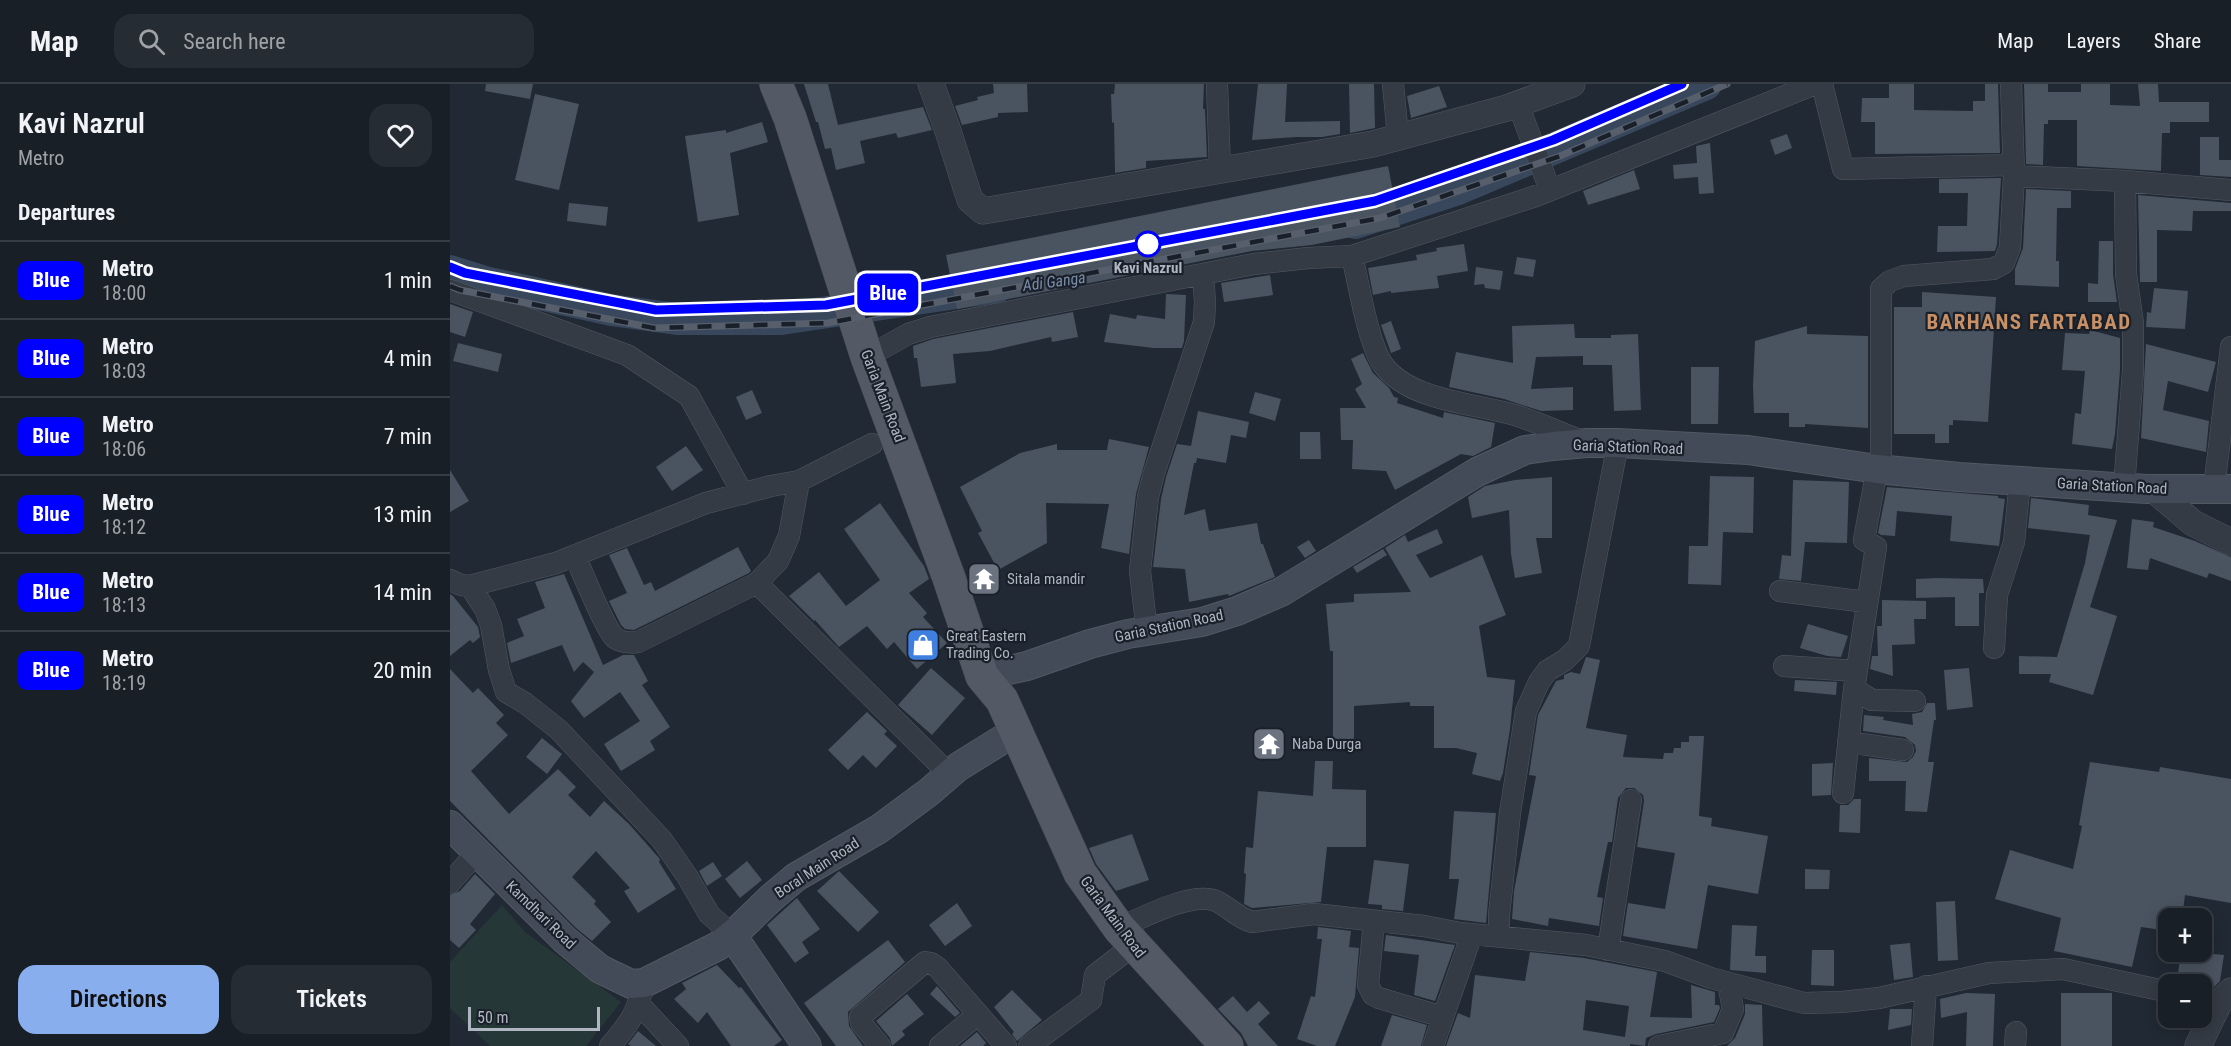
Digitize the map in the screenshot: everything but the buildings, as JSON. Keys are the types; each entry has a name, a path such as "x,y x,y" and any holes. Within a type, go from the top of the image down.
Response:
{"main road":[{"name":"Garia Main Road","path":"776,84 840,241"},
{"name":"Garia Main Road","path":"793,84 922,501 1016,731 1080,873 1126,937 1227,1046"},
{"name":"Garia Station Road","path":"996,683 1037,663 1090,644 1202,622 1237,611 1281,592 1477,471 1525,450 1587,443 1748,450 1879,469 2020,481 2152,489 2222,488"},
{"name":"Boral Main Road","path":"641,994 718,946 796,878 879,829 929,792 958,766 1016,731"},
{"name":"Kamdhari Road","path":"450,825 565,940 600,969 631,984 641,994"},
{"path":"732,935 807,1046"}],"street":[{"path":"931,84 970,200 983,211 1373,144 1518,104 1572,84"},
{"path":"1217,84 1220,169"},
{"path":"1392,84 1398,137"},
{"path":"876,351 908,334 930,327 1265,263 1352,256 1550,190 1815,84"},
{"path":"1822,84 1843,169 2014,171 2231,190"},
{"path":"1843,793 1855,680 1876,547 1864,540 1879,469 1881,289 1890,280 1904,276 1993,269 2004,263 2010,247 2014,171 2011,84"},
{"path":"1518,104 1550,190"},
{"path":"2124,487 2133,371 2133,323 2126,274 2125,181"},
{"path":"1352,256 1374,348 1384,366 1399,380 1418,391 1518,416 1587,443"},
{"path":"1147,632 1140,571 1148,497 1204,322 1206,302 1203,274"},
{"path":"450,290 627,355 689,396 743,494"},
{"path":"2222,488 2231,347"},
{"path":"450,580 470,586 556,563 706,503 799,481 872,444"},
{"path":"1499,936 1499,915 1510,813 1522,727 1539,682 1547,671 1565,660 1579,646 1618,444"},
{"path":"575,556 606,624 615,637 627,643 638,642 757,583 778,561 789,536 799,481"},
{"path":"1994,648 1997,595 2014,543 2020,481"},
{"path":"2152,489 2193,523 2231,542"},
{"path":"757,583 950,774"},
{"path":"470,586 485,609 491,625 499,670 507,692 559,730 662,840 687,876 709,914 732,935"},
{"path":"1780,591 1866,602"},
{"path":"1784,666 1855,680 1872,700 1914,701"},
{"path":"1848,742 1903,750"},
{"path":"1608,950 1631,800"},
{"path":"450,883 478,851"},
{"path":"1029,1046 1091,1000 1095,975 1126,937 1151,914 1201,898 1215,901 1252,922 1314,914 1472,934 1586,945 1665,961 1728,983 1804,1003 1880,998 1989,973 2063,969 2158,990"},
{"path":"1374,921 1369,990 1379,998 1443,1017"},
{"path":"1433,1046 1472,934"},
{"path":"880,1046 861,1023 860,1017 925,962 938,968 1006,1046"},
{"path":"1659,1046 1723,1033 1733,1010 1728,983"},
{"path":"1922,1046 1926,986"},
{"path":"610,1046 633,1019 641,994"},
{"path":"641,994 678,1046"},
{"path":"2198,1046 2217,998"},
{"path":"940,1046 977,1015"}],"shaded area":[{"path":"502,905 525,932 621,1002 586,1046 490,1046 450,1008 450,962"}],"waterway":[{"name":"Adi Ganga","path":"1355,223 1458,189 1706,84"},
{"name":"Adi Ganga","path":"450,271 485,282 611,310 677,319 781,319 997,287"}],"railway":[{"path":"450,267 465,273 656,310 826,305 1375,201 1553,140 1682,84"},
{"path":"450,286 460,290 654,328 828,323 1380,218 1560,156 1727,84"}],"metro line":[{"name":"Blue","path":"450,267 465,273 656,310 826,305 1375,201 1553,140 1682,84"}],"place":[{"name":"Kavi Nazrul","path":"1148,244"},
{"name":"Sitala mandir","path":"984,579"},
{"name":"Great Eastern Trading Co.","path":"923,645"},
{"name":"Naba Durga","path":"1269,744"}],"district":[{"name":"BARHANS FARTABAD","path":"2029,322"}]}
